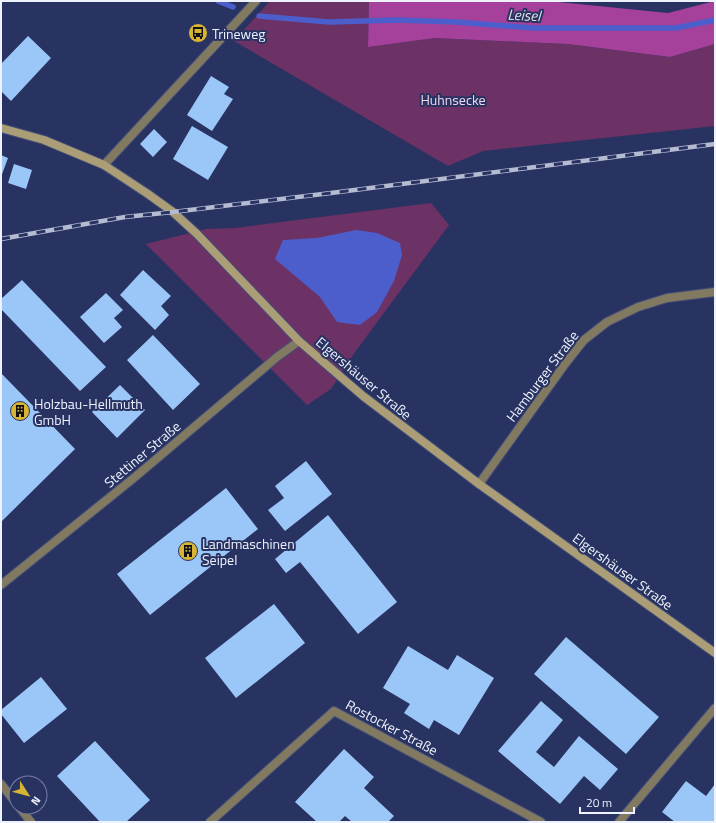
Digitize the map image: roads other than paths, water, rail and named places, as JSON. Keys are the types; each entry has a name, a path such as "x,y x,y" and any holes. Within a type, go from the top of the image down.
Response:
{"street":[{"path":"104,165 256,1"},
{"name":"Elgershäuser Straße","path":"1,128 44,140 104,165 173,212 299,341 363,396 479,484 715,653"},
{"name":"Hamburger Straße","path":"479,484 565,364 584,340 607,322 638,307 667,298 715,292"},
{"name":"Stettiner Straße","path":"1,585 135,477 277,357 299,341"},
{"path":"618,822 715,708"},
{"name":"Rostocker Straße","path":"210,822 334,711 541,822"},
{"path":"1,784 8,793"}],"water":[{"path":"356,230 377,233 400,243 402,255 394,281 377,312 360,325 337,322 320,297 275,259 283,240 317,238"}],"waterway":[{"name":"Leisel","path":"218,1 233,7"},
{"name":"Leisel","path":"259,16 329,22 398,20 456,22 533,28 676,28 715,20"}],"railway":[{"path":"1,239 125,217 331,193 715,144"}],"place":[{"name":"Trineweg","path":"198,33"},
{"name":"Holzbau-Hellmuth GmbH","path":"20,411"},
{"name":"Landmaschinen Seipel","path":"188,551"}],"park label":[{"name":"Huhnsecke","path":"453,99"}]}
